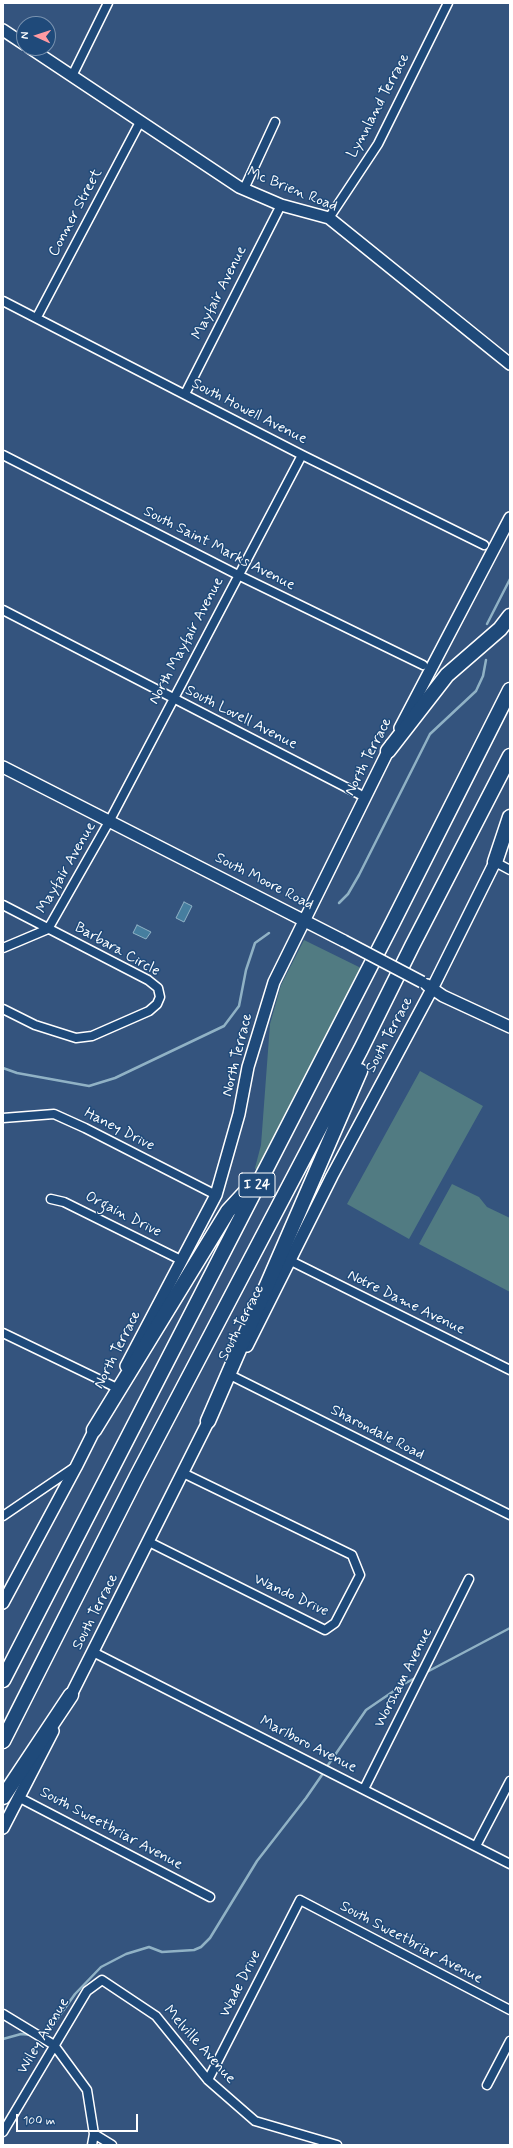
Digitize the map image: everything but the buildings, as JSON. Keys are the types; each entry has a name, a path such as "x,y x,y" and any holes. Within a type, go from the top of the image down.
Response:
{"highway":[{"path":"388,751 447,675 500,629 510,616"},
{"name":"I 24","path":"3,1680 510,690"},
{"name":"I 24","path":"3,1741 138,1476 361,1049 412,946 510,756"},
{"path":"495,862 510,816"},
{"path":"208,1421 360,1070 361,1049"},
{"path":"94,1430 228,1212 263,1174"},
{"path":"3,1797 71,1695"}],"street":[{"path":"72,76 108,3"},
{"name":"Lynnland Terrace","path":"329,218 378,144 448,3"},
{"path":"3,31 16,39"},
{"name":"Mc Brien Road","path":"42,56 140,122 244,189 281,205 329,218 510,364"},
{"name":"Conner Street","path":"37,317 140,122"},
{"path":"244,189 275,122"},
{"name":"Mayfair Avenue","path":"185,394 281,205"},
{"name":"South Howell Avenue","path":"3,301 37,317 302,455 484,545"},
{"name":"South Saint Marks Avenue","path":"3,455 238,575 423,665"},
{"name":"North Mayfair Avenue","path":"110,820 302,455"},
{"name":"North Terrace","path":"3,1603 76,1466 115,1387 216,1195 239,1114 248,1067 274,982 388,751 510,518"},
{"name":"South Lovell Avenue","path":"3,610 359,794"},
{"name":"South Moore Road","path":"3,767 110,820 305,920 432,988 510,1027"},
{"name":"Mayfair Avenue","path":"3,948 48,929 110,820"},
{"name":"South Terrace","path":"3,1828 20,1798 208,1421 291,1261 332,1176 432,988 510,833"},
{"path":"495,862 510,870"},
{"path":"3,905 48,929"},
{"name":"Barbara Circle","path":"3,1009 35,1025 76,1038 92,1036 149,1011 158,1004 160,997 158,988 148,980 48,929"},
{"name":"Haney Drive","path":"3,1118 54,1114 85,1128 216,1195"},
{"name":"Orgain Drive","path":"51,1199 64,1202 181,1260"},
{"name":"Notre Dame Avenue","path":"291,1261 510,1370"},
{"path":"3,1333 115,1387"},
{"name":"Sharondale Road","path":"232,1376 510,1515"},
{"path":"3,1516 76,1466"},
{"name":"Wando Drive","path":"149,1542 325,1630 335,1623 360,1575 352,1556 183,1473"},
{"name":"Worsham Avenue","path":"364,1789 469,1579"},
{"name":"Marlboro Avenue","path":"93,1652 510,1864"},
{"path":"476,1846 510,1781"},
{"name":"South Sweetbriar Avenue","path":"20,1798 210,1897"},
{"name":"South Sweetbriar Avenue","path":"300,1900 510,2010"},
{"name":"Wade Drive","path":"208,2080 300,1900"},
{"name":"Melville Avenue","path":"102,1980 156,2016 208,2080 255,2121 320,2143 337,2145"},
{"name":"Wiley Avenue","path":"3,2132 87,1991 102,1980"},
{"path":"3,2014 54,2045 87,2090 94,2134 92,2145"},
{"path":"487,2085 510,2041"},
{"path":"94,2134 112,2145"}],"green space":[{"path":"304,940 363,969 257,1172 255,1168 261,1145 270,1024 281,985"},
{"path":"420,1071 483,1106 409,1239 347,1204"},
{"path":"452,1184 479,1197 487,1207 510,1218 510,1292 419,1244"}],"water":[{"path":"184,902 192,906 184,922 176,918"},
{"path":"137,925 151,932 146,939 133,933"}],"waterway":[{"path":"487,624 510,579"},
{"path":"339,903 348,894 359,875 430,734 476,691 483,676 486,660"},
{"path":"3,1068 17,1073 89,1086 115,1078 224,1026 239,1006 246,970 255,943 269,933"},
{"path":"425,1673 510,1628"},
{"path":"326,1768 366,1710 417,1677"},
{"path":"43,2035 46,2035 75,1994 101,1967 126,1954 149,1947 162,1952 194,1950 201,1947 210,1938 257,1861 306,1798 324,1772"},
{"path":"3,2039 21,2034 32,2035"}]}
